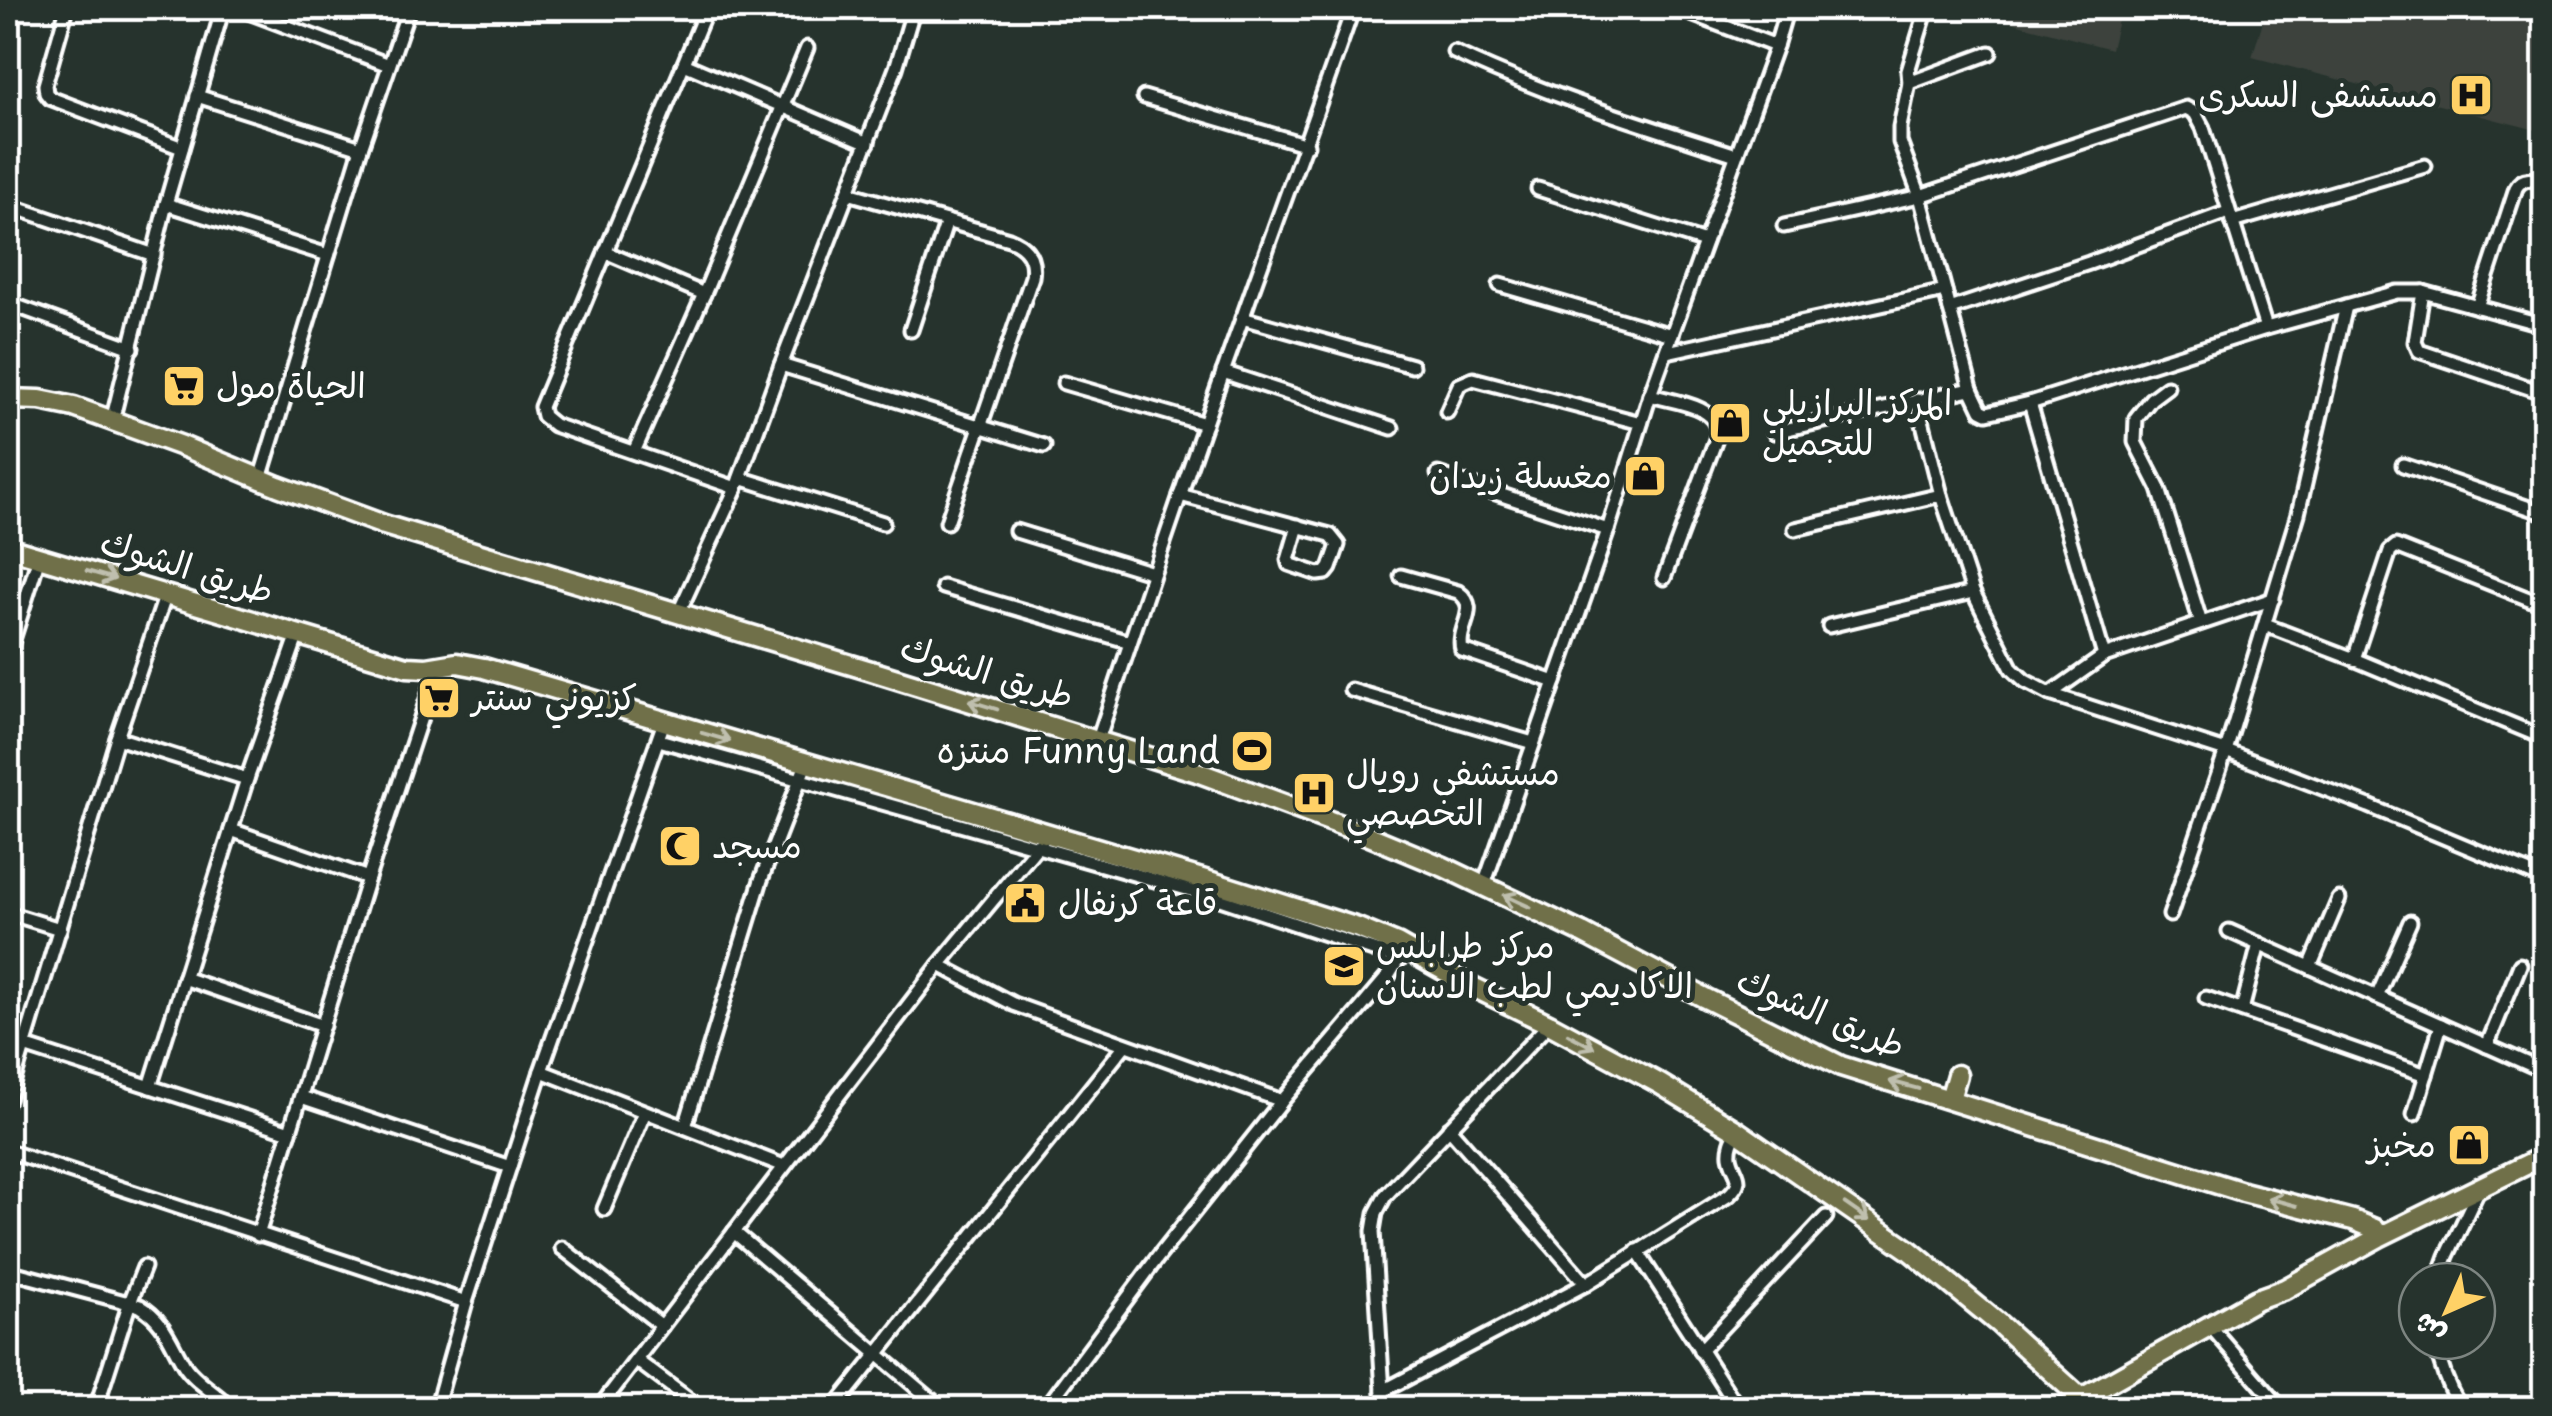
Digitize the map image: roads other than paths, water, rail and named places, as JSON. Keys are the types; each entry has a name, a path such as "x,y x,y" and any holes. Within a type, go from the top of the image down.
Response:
{"main road":[{"name":"طريق الشوك","path":"8,399 57,403 182,446 384,524 1197,772 1362,832 1484,885 1816,1055 1861,1073 2243,1192 2353,1220 2377,1233"},
{"name":"طريق الشوك","path":"8,548 407,667 466,664 661,731 1042,842 1358,928 1549,1024 1738,1130 1909,1250 2088,1404"},
{"path":"1950,1099 1957,1076"},
{"path":"2377,1233 2544,1156"},
{"path":"2065,1408 2088,1404 2256,1299 2285,1288 2472,1182 2511,1172"}],"street":[{"path":"67,8 45,85 50,98 182,148"},
{"path":"112,421 166,204 223,8"},
{"path":"238,8 390,65"},
{"path":"260,479 361,148 409,8"},
{"path":"707,8 541,407 543,416 549,423 634,452 883,524"},
{"path":"678,614 738,483 896,68 914,8"},
{"path":"1098,740 1180,495 1353,8"},
{"path":"1676,8 1776,46"},
{"path":"1484,885 1608,530 1640,423 1787,8"},
{"path":"1924,18 1908,70 1900,142 1920,196 1980,410 1987,413 2030,403 2266,328 2397,292 2423,292 2544,325"},
{"path":"634,452 807,48"},
{"path":"1454,52 1564,98 1736,155"},
{"path":"1909,83 1990,53"},
{"path":"684,64 868,142"},
{"path":"197,96 361,148"},
{"path":"1144,97 1307,144"},
{"path":"1784,226 1920,196 2186,108 2195,113 2203,128 2266,328"},
{"path":"1950,309 2230,217 2424,166"},
{"path":"2477,307 2516,188 2530,178 2544,182"},
{"path":"1538,189 1705,242"},
{"path":"848,193 1019,243 1032,259 1032,277 946,522"},
{"path":"166,204 328,255"},
{"path":"8,205 154,255"},
{"path":"911,330 947,221"},
{"path":"605,252 704,294"},
{"path":"1500,285 1672,335"},
{"path":"1667,352 1945,291"},
{"path":"2423,292 2415,342 2419,350 2544,393"},
{"path":"8,303 132,348"},
{"path":"2170,915 2226,750 2298,514 2346,306"},
{"path":"1242,318 1412,366"},
{"path":"781,365 1044,446"},
{"path":"1223,372 1392,428"},
{"path":"1448,412 1459,385 1472,379 1640,423"},
{"path":"1064,383 1205,424"},
{"path":"2167,387 2136,418 2135,442 2159,489 2201,623"},
{"path":"1774,432 1971,389"},
{"path":"1650,395 1708,412 1718,426 1664,578"},
{"path":"1918,400 1941,495 1973,592 2012,669 2025,682 2050,694 2226,750 2544,879"},
{"path":"2030,403 2104,656"},
{"path":"2403,465 2544,513"},
{"path":"1438,474 1608,530"},
{"path":"1180,495 1298,526 1330,535 1338,545 1326,574 1289,564 1298,526"},
{"path":"1795,529 1941,495"},
{"path":"1016,531 1153,573"},
{"path":"2354,659 2394,547 2544,605"},
{"path":"8,656 38,557"},
{"path":"1402,576 1465,596 1470,608 1460,640 1462,650 1555,682"},
{"path":"944,587 1130,642"},
{"path":"1829,626 1973,592"},
{"path":"8,1100 117,738 166,594"},
{"path":"2050,694 2104,656 2273,599"},
{"path":"2265,625 2544,738"},
{"path":"150,1086 247,779 298,634"},
{"path":"258,1235 438,666"},
{"path":"1351,690 1532,743"},
{"path":"436,1408 541,1071 661,731"},
{"path":"117,738 247,779"},
{"path":"684,1127 761,880 804,772"},
{"path":"231,830 368,878"},
{"path":"599,1408 939,965 1042,842"},
{"path":"2310,967 2339,899"},
{"path":"8,913 60,928"},
{"path":"2377,997 2410,922"},
{"path":"2229,931 2544,1071"},
{"path":"2242,1010 2259,944"},
{"path":"1046,1408 1158,1257 1282,1101 1389,976 1402,953"},
{"path":"939,965 1013,1004 1282,1101"},
{"path":"2488,1046 2520,965"},
{"path":"184,978 323,1026"},
{"path":"2206,998 2426,1075"},
{"path":"1384,1408 1376,1212 1385,1196 1549,1024"},
{"path":"2414,1114 2441,1025"},
{"path":"834,1408 1126,1045"},
{"path":"24,1046 290,1132"},
{"path":"541,1071 784,1166"},
{"path":"301,1097 510,1168"},
{"path":"604,1209 645,1112"},
{"path":"1449,1128 1586,1284"},
{"path":"1383,1391 1586,1284 1732,1192 1738,1184 1738,1174 1730,1151 1738,1130"},
{"path":"8,1151 466,1302"},
{"path":"2445,1261 2479,1189"},
{"path":"1700,1350 1826,1217"},
{"path":"734,1232 941,1408"},
{"path":"562,1248 662,1326"},
{"path":"1637,1251 1738,1408"},
{"path":"96,1408 144,1267"},
{"path":"8,1274 140,1306 160,1322 186,1369 221,1399"},
{"path":"2210,1326 2281,1408"},
{"path":"636,1360 700,1408"},
{"path":"2440,1361 2460,1408"}],"place":[{"name":"مستشفى السكرى","path":"2471,95"},
{"name":"الحياة مول","path":"184,386"},
{"name":"المركز البرازيلي للتجميل","path":"1730,423"},
{"name":"مغسلة زيدان","path":"1645,476"},
{"name":"كزيوني سنتر","path":"439,698"},
{"name":"منتزه Funny Land","path":"1252,751"},
{"name":"مستشفى رويال التخصصي","path":"1314,793"},
{"name":"مسجد","path":"680,846"},
{"name":"قاعة كرنفال","path":"1025,903"},
{"name":"مركز طرابلس الاكاديمي لطب الاسنان","path":"1344,966"},
{"name":"مخبز","path":"2469,1145"}]}
